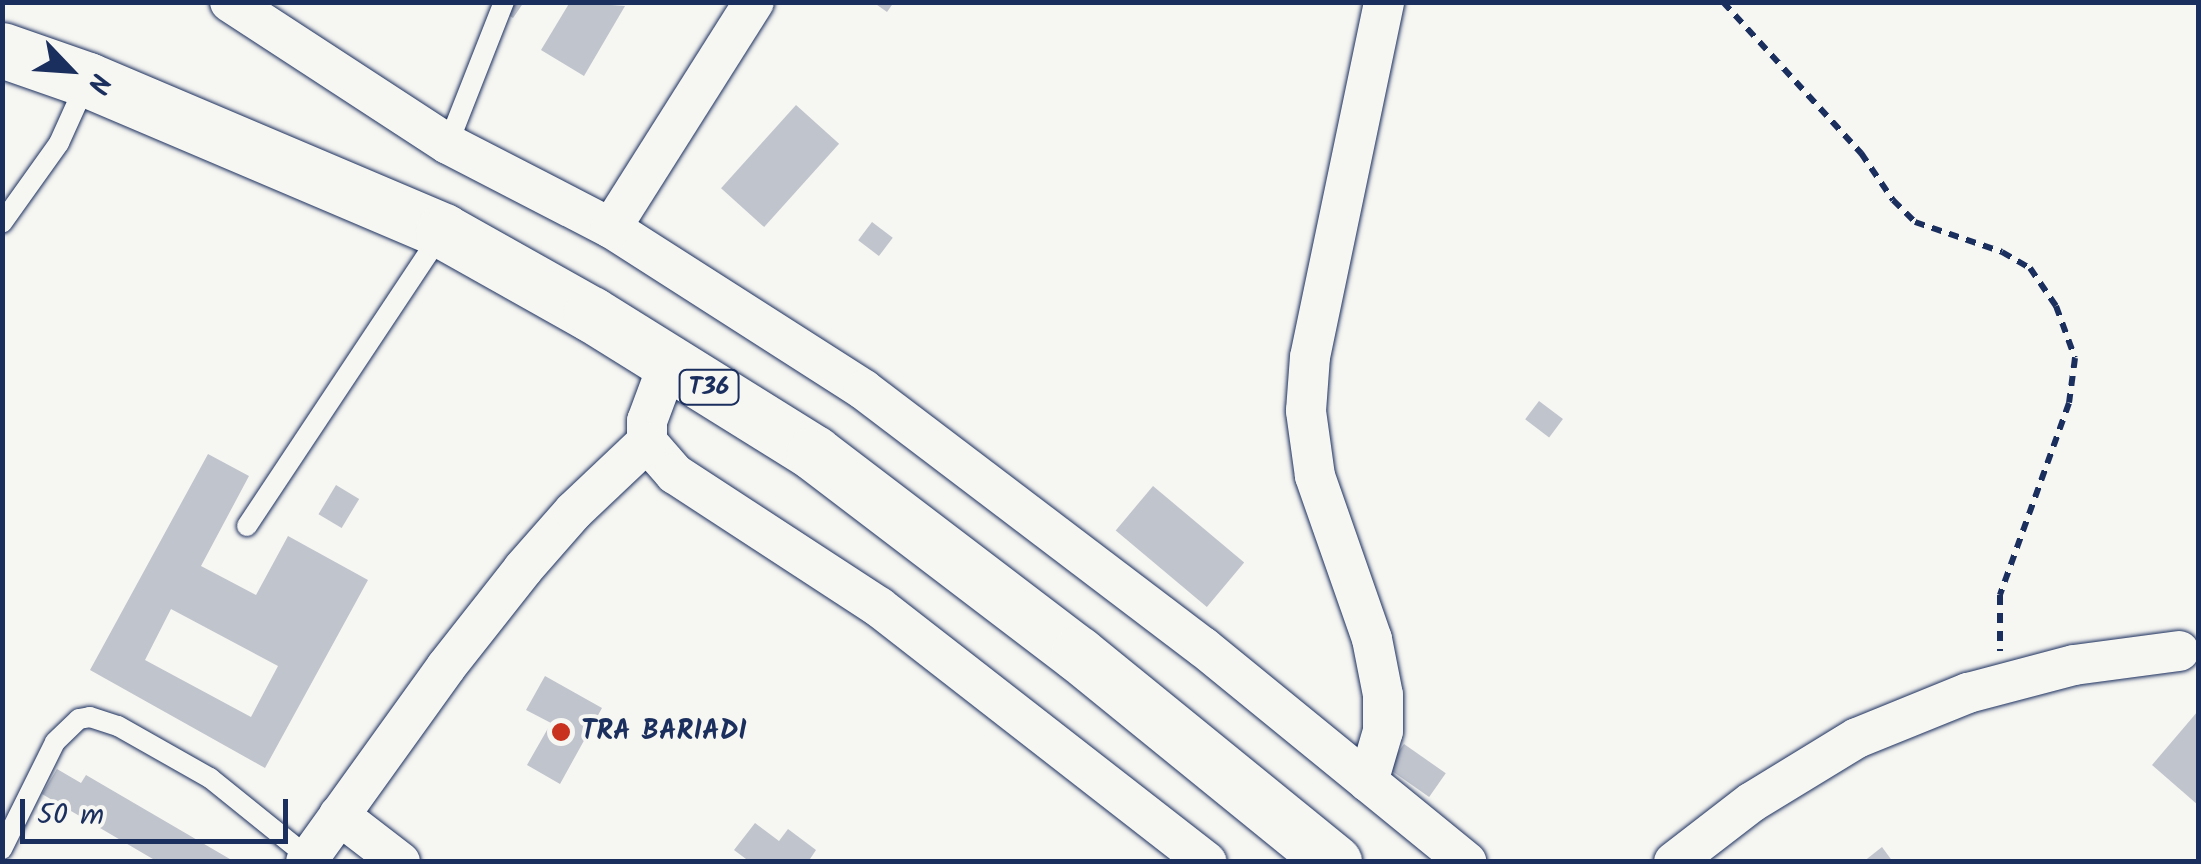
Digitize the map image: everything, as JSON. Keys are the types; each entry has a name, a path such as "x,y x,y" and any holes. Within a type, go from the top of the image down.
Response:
{"highway":[{"name":"T36","path":"2,50 88,80 443,230 669,362 829,464 1078,654 1334,862"}],"street":[{"path":"230,2 448,144 611,228 864,390 1203,647 1467,862"},
{"path":"611,228 754,2"},
{"path":"1368,782 1383,731 1383,694 1372,638 1315,476 1306,411 1322,298 1384,2"},
{"path":"669,362 647,421 647,442 675,474 879,607 1207,862"},
{"path":"308,860 446,667 523,569 574,510 647,442"},
{"path":"1674,862 1752,802 1857,738 1968,692 2074,666 2179,651"},
{"path":"339,815 400,862"}],"lane":[{"path":"448,144 504,2"},
{"path":"2,224 59,143 88,80"},
{"path":"248,526 443,230"},
{"path":"2,849 55,742 78,719 90,716 118,726 210,778 308,860"}],"path":[{"path":"1724,2 1839,128 1893,200 1916,222 2002,252 2030,268 2056,306 2075,358 2069,403 2000,595 1998,631 2004,684"}],"building":[{"path":"509,2 524,2 513,18 502,11"},
{"path":"570,2 625,6 584,76 541,50"},
{"path":"873,2 894,2 887,12"},
{"path":"796,105 839,144 764,227 721,188"},
{"path":"872,222 893,238 879,256 858,240"},
{"path":"1539,401 1563,419 1549,437 1525,419"},
{"path":"208,454 249,476 201,566 256,595 288,536 368,580 265,768 90,670","holes":["171,609 278,666 251,717 145,660"]},
{"path":"336,485 359,499 342,528 318,514"},
{"path":"1153,486 1244,562 1207,607 1116,530"},
{"path":"545,676 602,708 560,784 527,765 551,723 526,710"},
{"path":"2198,711 2198,805 2152,765"},
{"path":"1404,744 1446,773 1429,797 1387,768"},
{"path":"57,769 81,783 86,775 235,862 158,862 42,794"},
{"path":"755,823 779,841 788,829 816,850 808,862 750,862 734,850"},
{"path":"1882,847 1893,862 1863,862"}],"place":[{"name":"TRA BARIADI","path":"561,732"}]}
